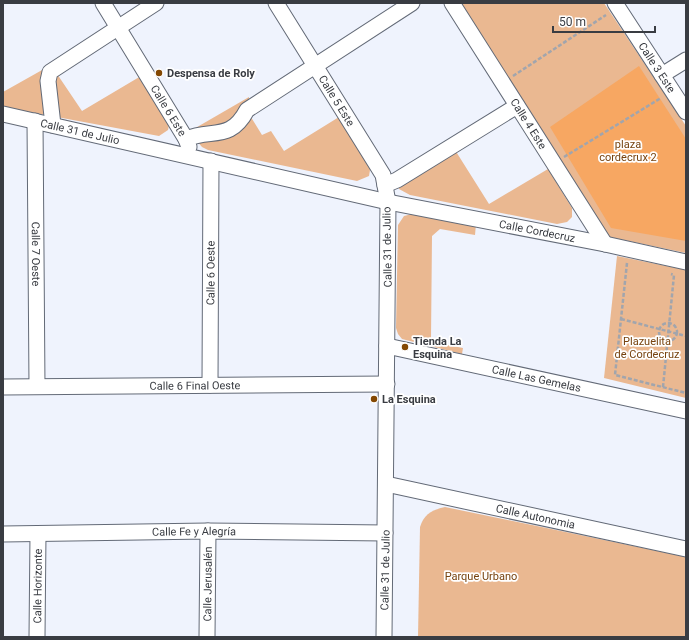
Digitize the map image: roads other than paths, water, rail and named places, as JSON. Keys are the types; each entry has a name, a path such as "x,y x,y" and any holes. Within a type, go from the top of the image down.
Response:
{"street":[{"name":"Calle 6 Este","path":"102,3 186,139 193,158"},
{"path":"53,125 48,75 50,72 156,3"},
{"name":"Calle 5 Este","path":"276,3 383,176 388,202"},
{"path":"186,139 196,135 220,133 230,130 247,110 315,64 412,3"},
{"name":"Calle 4 Este","path":"452,3 605,244"},
{"name":"Calle 3 Este","path":"616,5 686,112"},
{"path":"662,76 686,60"},
{"path":"385,185 397,180 517,106"},
{"name":"Calle 31 de Julio","path":"3,114 388,202 384,637"},
{"name":"Calle 7 Oeste","path":"35,122 37,386"},
{"name":"Calle 6 Oeste","path":"210,385 211,161"},
{"name":"Calle Cordecruz","path":"388,202 605,244 686,262"},
{"name":"Calle Las Gemelas","path":"387,346 686,411"},
{"name":"Calle 6 Final Oeste","path":"3,387 387,384"},
{"name":"Calle Autonomia","path":"386,484 686,549"},
{"name":"Calle Fe y Alegría","path":"3,534 208,531 385,533"},
{"name":"Calle Jerusalén","path":"208,531 208,637"},
{"name":"Calle Horizonte","path":"37,637 38,534"}],"place":[{"name":"Despensa de Roly","path":"159,73"},
{"name":"Tienda La Esquina","path":"405,347"},
{"name":"La Esquina","path":"374,399"}],"park label":[{"name":"plaza cordecrux 2","path":"628,150"},
{"name":"Plazuelita de Cordecruz","path":"647,347"},
{"name":"Parque Urbano","path":"481,576"}]}
